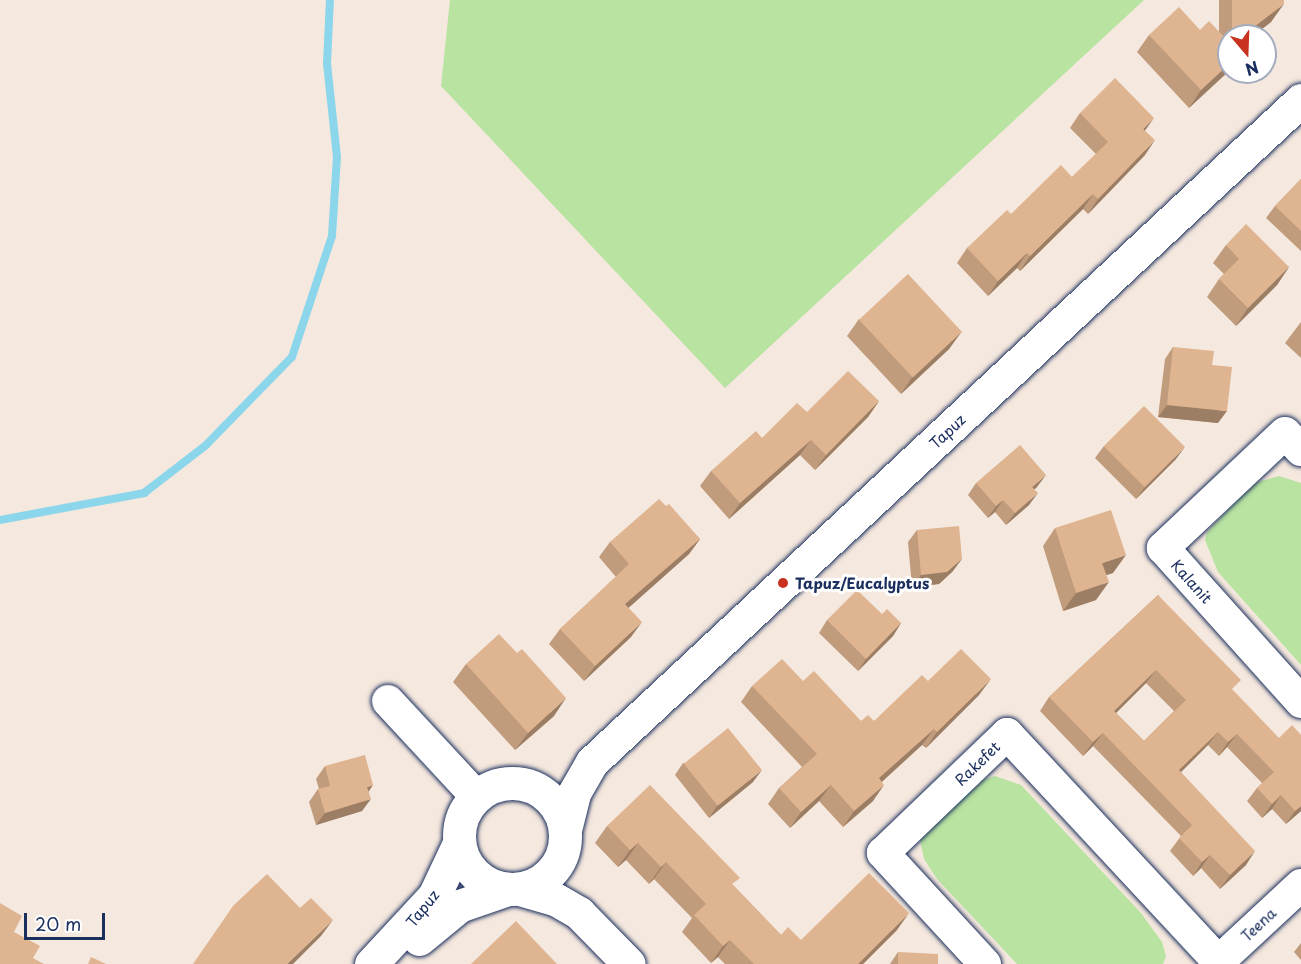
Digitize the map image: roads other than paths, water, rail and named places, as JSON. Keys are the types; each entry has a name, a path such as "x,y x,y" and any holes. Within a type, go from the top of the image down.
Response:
{"street":[{"name":"Tapuz","path":"565,835 574,793 592,762 1301,100"},
{"name":"Kalanit","path":"1301,450 1285,433 1163,549 1301,702"},
{"path":"388,701 477,797"},
{"name":"Rakefet","path":"985,964 883,852 1007,734 1217,963"},
{"name":"Tapuz","path":"523,785 552,779 592,762"},
{"path":"585,918 572,885 565,835 552,801 523,785 495,786 477,797 460,823 459,843 466,863 480,879 555,899 585,918 629,964"},
{"path":"513,889 539,882 555,868 565,835"},
{"name":"Tapuz","path":"371,964 434,896 459,843"},
{"name":"Teena","path":"1217,963 1301,885"},
{"name":"Tapuz","path":"394,964 450,911 478,897 513,889"}],"waterway":[{"path":"0,520 144,493 206,445 292,357 332,236 337,157 327,63 330,0"}],"place":[{"name":"Tapuz/Eucalyptus","path":"783,583"}]}
